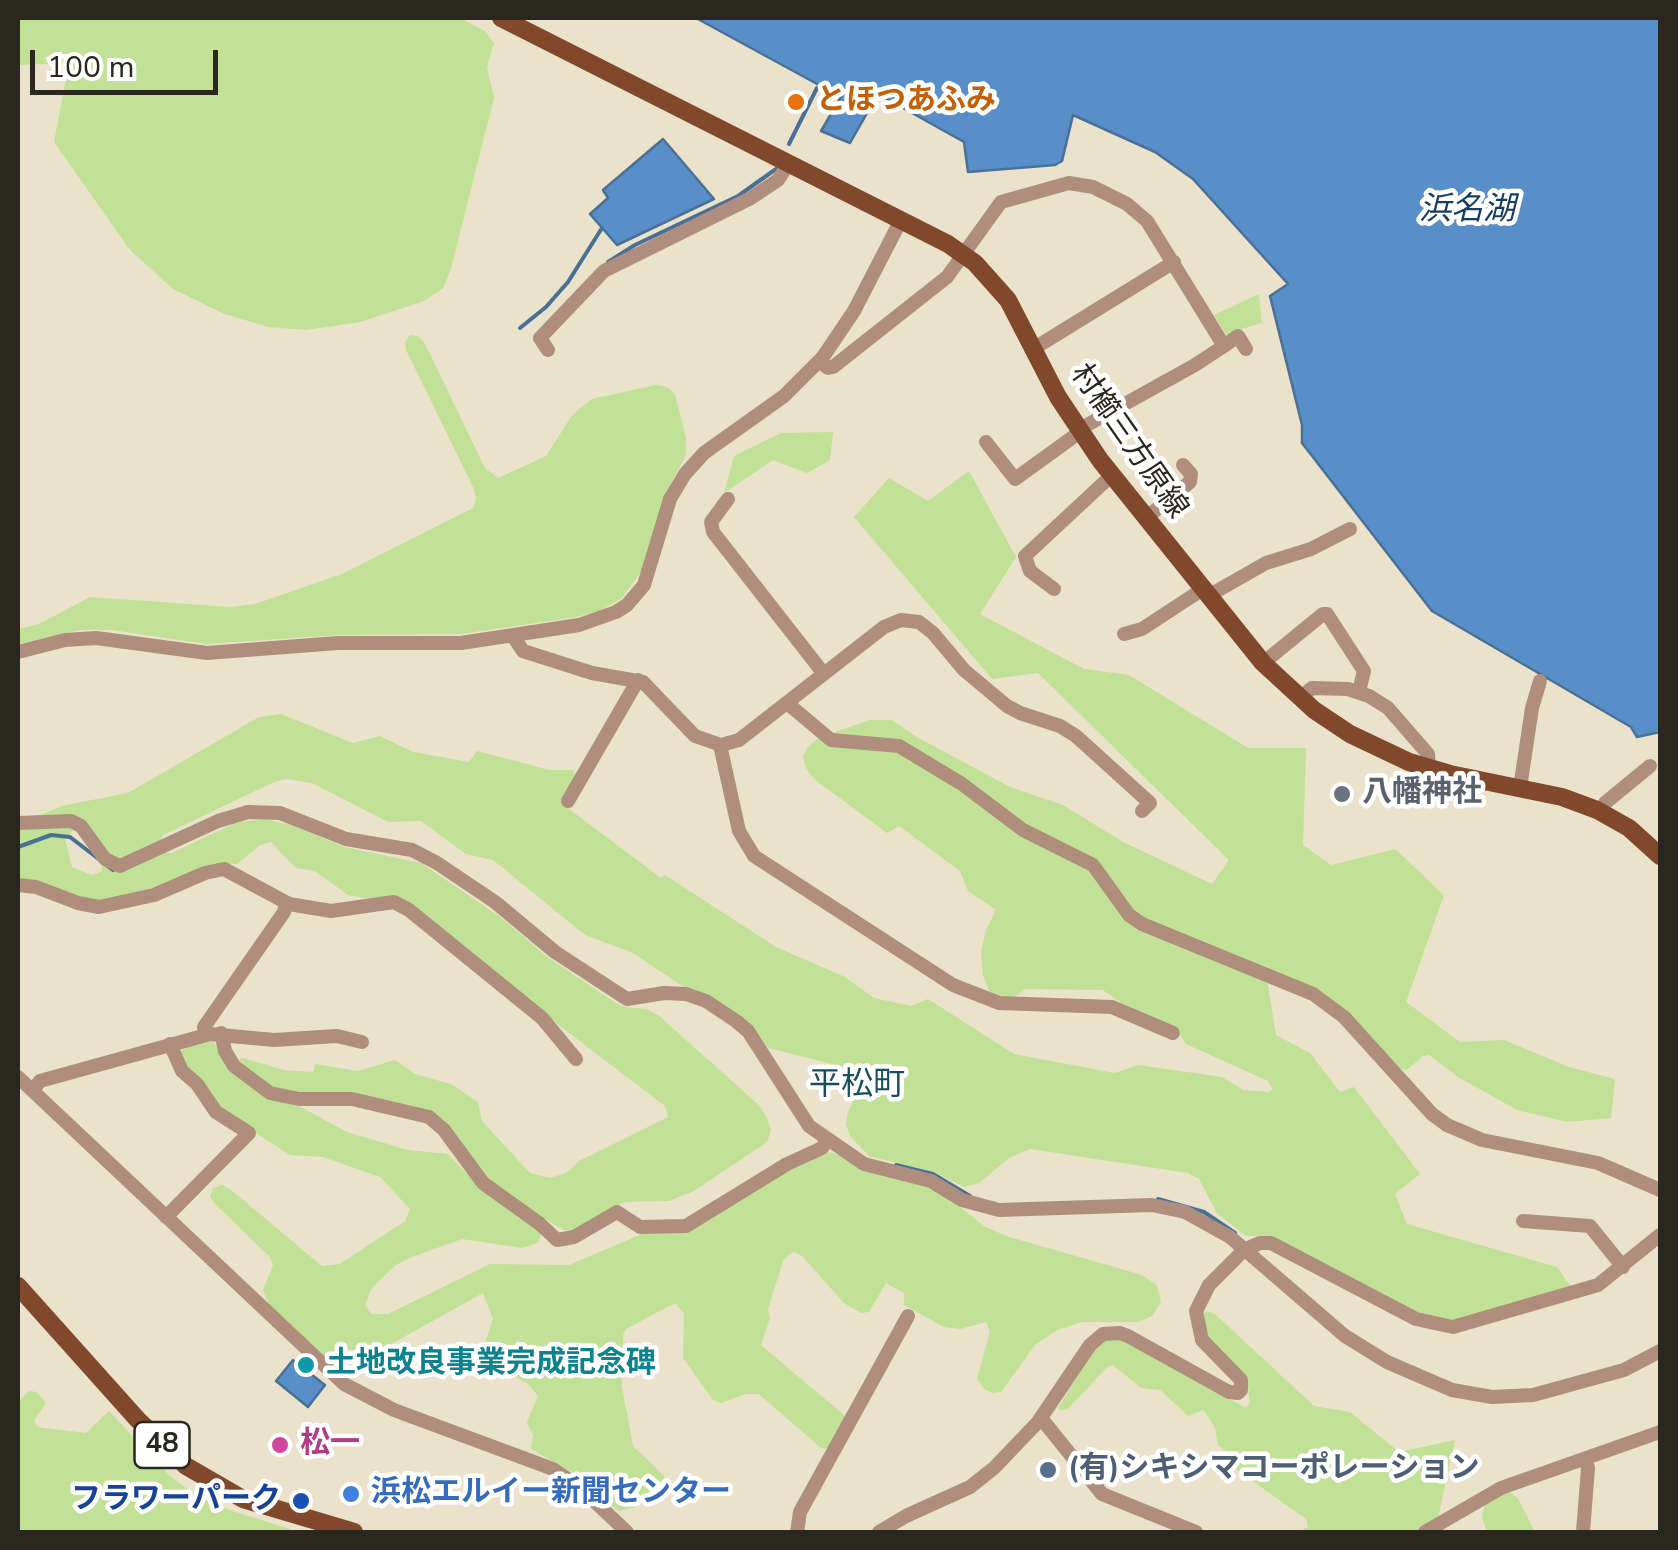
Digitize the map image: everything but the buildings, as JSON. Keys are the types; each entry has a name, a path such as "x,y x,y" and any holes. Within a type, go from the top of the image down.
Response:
{"main road":[{"name":"村櫛三方原線","path":"501,18 966,256 998,286 1079,431 1112,475 1263,664 1299,698 1369,744 1430,768 1562,797 1601,811 1629,828 1660,856"},
{"name":"48","path":"18,1286 149,1432 186,1466 243,1498 354,1532"}],"street":[{"path":"548,350 540,338 604,272 742,203 778,180 789,163"},
{"path":"819,361 833,368 953,272 1001,202 1069,183 1092,187 1138,212 1155,232 1224,346"},
{"path":"18,652 80,638 223,652 338,643 461,642 592,622 627,605 644,585 670,499 684,474 704,453 784,396 819,361 854,311 901,220"},
{"path":"1033,349 1174,262"},
{"path":"986,442 1015,480 1079,431 1201,362 1238,336 1246,348"},
{"path":"1146,518 1190,482 1191,474 1182,465"},
{"path":"1054,589 1030,571 1024,556 1112,475"},
{"path":"728,499 711,522 713,532 824,674"},
{"path":"1124,634 1257,567 1311,549 1350,530"},
{"path":"1263,664 1328,614 1364,671 1359,692"},
{"path":"513,636 522,651 592,674 638,680 651,688 695,736 720,745 739,740 892,622 918,622 933,633 964,670 1007,706 1076,736 1150,803 1142,811"},
{"path":"568,800 638,680"},
{"path":"1520,788 1540,681"},
{"path":"1299,698 1312,688 1359,692 1379,701 1428,754 1430,768"},
{"path":"787,704 831,740 899,746 970,789 1023,830 1093,865 1130,915 1142,924 1313,994 1344,1018 1447,1126 1482,1140 1598,1163 1660,1190"},
{"path":"720,745 739,831 754,856 953,985 999,1003 1112,1007 1173,1033"},
{"path":"1601,811 1650,766"},
{"path":"18,823 72,820 81,826 104,859 120,866 233,815 264,811 295,817 364,843 412,850 481,892 544,944 628,999 686,994 736,1021 748,1031 802,1117 826,1141 864,1164 931,1180 962,1200 986,1208 1169,1208 1202,1218 1345,1336 1410,1374 1452,1390 1492,1397 1533,1395 1624,1370 1660,1351"},
{"path":"18,884 78,904 100,907 142,899 205,872 224,869 286,903 332,910 386,902 402,905 550,1025 576,1059"},
{"path":"286,903 284,912 204,1027 234,1066 270,1092 299,1099 369,1102 429,1117 444,1130 482,1183 556,1240 574,1237 617,1212 640,1227 686,1226 787,1164 822,1148 826,1141"},
{"path":"33,1090 40,1081 213,1034 274,1040 337,1036 362,1042"},
{"path":"166,1217 249,1133 216,1112 197,1084 182,1071 170,1044"},
{"path":"18,1077 344,1384 394,1410 553,1469 578,1486 627,1532"},
{"path":"1524,1220 1590,1226 1624,1267"},
{"path":"880,1532 982,1478 1041,1418 1090,1345 1111,1332 1128,1336 1229,1392 1241,1390 1242,1380 1202,1340 1196,1312 1203,1293 1244,1250 1260,1242 1271,1243 1416,1319 1440,1327 1466,1326 1588,1289 1624,1267 1660,1235"},
{"path":"797,1532 800,1512 908,1316"},
{"path":"1041,1418 1102,1494 1196,1532"},
{"path":"1425,1532 1488,1493 1660,1432"},
{"path":"1582,1532 1588,1468 1584,1458"}],"green space":[{"path":"18,18 460,18 485,31 494,43 487,67 494,98 443,288 424,301 360,322 306,330 269,327 224,314 173,289 130,250 54,142 69,63 18,65"},
{"path":"1259,294 1262,323 1228,337 1214,315"},
{"path":"410,335 424,342 485,468 498,478 546,456 573,414 592,399 656,385 675,394 686,438 686,455 664,497 642,570 622,598 577,617 461,634 337,635 207,644 112,630 80,630 18,644 18,629 39,624 90,597 230,607 255,604 342,574 473,508 474,489 406,350 405,342"},
{"path":"833,432 830,460 807,473 773,460 724,493 734,456 781,433"},
{"path":"969,471 1016,557 980,614 1084,669 1129,675 1248,748 1306,748 1303,845 1331,865 1395,849 1444,895 1406,1002 1460,1042 1504,1040 1569,1067 1615,1079 1611,1118 1567,1122 1517,1110 1458,1077 1429,1055 1407,1070 1401,1069 1347,1014 1265,968 1276,1035 1310,1053 1340,1092 1354,1087 1420,1174 1395,1194 1407,1224 1557,1267 1571,1287 1453,1321 1418,1313 1272,1236 1246,1236 1217,1213 1199,1179 1188,1173 1030,1149 1009,1158 979,1183 964,1187 934,1172 869,1156 850,1136 848,1112 853,1101 865,1094 895,1088 895,1080 769,1048 708,997 679,984 633,953 585,935 493,860 466,854 421,821 388,822 312,783 286,779 274,782 163,835 159,846 172,853 235,823 264,819 292,825 344,847 421,863 616,1003 658,1015 760,1106 771,1130 767,1142 694,1191 669,1201 625,1202 573,1230 564,1230 514,1201 486,1179 432,1112 370,1096 299,1093 272,1087 238,1060 313,1072 315,1064 358,1071 395,1060 415,1074 451,1084 478,1102 482,1121 530,1173 550,1178 668,1117 665,1106 485,969 412,906 348,895 315,871 296,868 271,842 260,845 237,864 225,864 163,887 99,902 18,880 18,825 61,806 128,793 259,717 281,714 353,743 380,736 413,752 469,762 477,751 549,770 573,770 576,776 565,802 569,809 661,878 665,875 776,947 845,977 874,998 911,1006 928,999 1014,1054 1115,1073 1138,1065 1222,1077 1243,1090 1269,1092 1273,1089 1268,1081 1186,1044 1177,1030 1127,1007 1103,990 1026,989 1012,998 991,996 983,975 981,952 996,910 968,891 960,871 899,826 887,833 814,779 806,768 803,756 818,738 870,720 892,720 1010,787 1063,805 1123,842 1212,884 1229,860 1038,673 992,679 854,517 889,478 928,501","holes":["74,829 85,837 102,864 102,871 92,875 72,867 65,839"]},
{"path":"213,1041 230,1069 267,1098 299,1106 347,1132 408,1150 448,1154 479,1187 542,1234 537,1243 522,1248 462,1239 409,1258 371,1289 365,1305 371,1314 388,1314 490,1264 569,1265 644,1233 675,1233 789,1169 830,1152 939,1190 984,1226 1006,1236 1142,1275 1157,1285 1161,1302 1152,1316 1139,1322 1082,1322 1057,1330 1035,1345 1001,1392 992,1393 977,1379 990,1331 986,1322 960,1329 944,1327 904,1305 904,1293 886,1283 869,1312 861,1313 844,1303 794,1252 783,1261 761,1345 845,1416 828,1449 821,1448 759,1394 721,1403 713,1400 683,1358 684,1314 676,1304 671,1305 626,1329 623,1335 622,1387 633,1446 665,1477 636,1507 619,1511 570,1471 531,1449 533,1435 527,1422 538,1396 528,1384 486,1361 484,1346 493,1319 483,1293 393,1343 368,1353 348,1349 332,1364 269,1305 263,1290 273,1265 269,1256 215,1204 210,1197 213,1188 222,1185 230,1189 322,1266 340,1264 405,1221 410,1209 380,1177 323,1157 290,1155 222,1111 188,1071 180,1053 186,1046"},
{"path":"1206,1311 1215,1314 1314,1406 1350,1412 1399,1452 1455,1440 1435,1532 1298,1532 1308,1527 1306,1519 1237,1470 1228,1453 1218,1445 1215,1428 1203,1410 1188,1416 1160,1390 1141,1388 1113,1365 1069,1408 1058,1408 1099,1342 1119,1337 1246,1408 1250,1403 1247,1377 1208,1337 1203,1315"},
{"path":"29,1391 37,1392 46,1403 34,1420 37,1427 86,1433 109,1411 170,1476 190,1491 214,1505 290,1529 289,1532 18,1532 18,1402"},
{"path":"1509,1491 1518,1499 1535,1532 1487,1532 1482,1517 1485,1502"}],"water":[{"name":"浜名湖","path":"696,18 1660,18 1660,732 1637,737 1631,727 1432,611 1302,443 1302,425 1270,296 1288,284 1193,179 1155,152 1073,115 1062,161 1055,165 968,172 964,142 878,94 850,143 821,131 841,97"},
{"path":"663,139 714,199 617,245 590,214 608,198 603,190"},
{"path":"293,1360 325,1385 308,1407 276,1381"}],"waterway":[{"path":"789,144 817,88"},
{"path":"608,262 738,196 776,169"},
{"path":"520,328 568,282 602,228"},
{"path":"18,847 51,835 70,837 113,870"},
{"path":"896,1165 933,1174 970,1196"},
{"path":"1158,1199 1204,1212 1235,1233"}],"place":[{"name":"とほつあふみ","path":"796,102"},
{"name":"八幡神社","path":"1342,794"},
{"name":"土地改良事業完成記念碑","path":"306,1365"},
{"name":"松一","path":"280,1445"},
{"name":"(有)シキシマコーポレーション","path":"1048,1470"},
{"name":"浜松エルイー新聞センター","path":"351,1494"},
{"name":"フラワーパーク","path":"301,1501"}],"district":[{"name":"平松町","path":"857,1086"}]}
